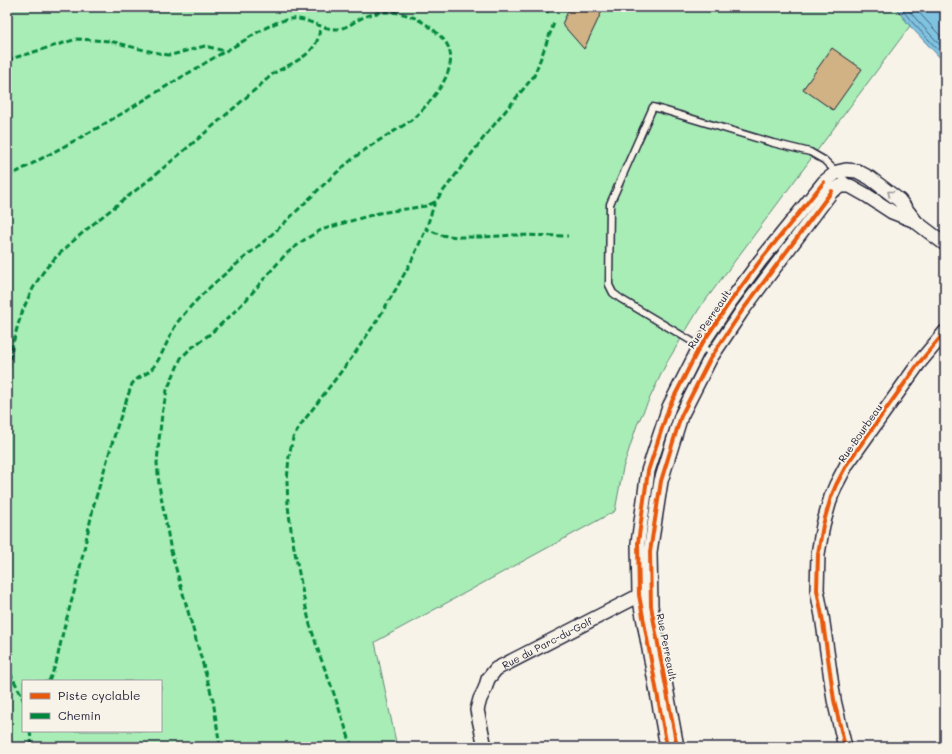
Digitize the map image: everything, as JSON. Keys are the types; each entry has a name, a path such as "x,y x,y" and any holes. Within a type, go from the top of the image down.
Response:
{"street":[{"path":"837,172 846,170 857,171 870,178 899,200 916,222"},
{"name":"Rue Perreault","path":"667,747 639,595 638,543 648,472 669,407 700,346 760,261 824,182 837,172"},
{"name":"Rue Perreault","path":"677,747 651,606 650,552 661,481 681,416 713,354 742,311 832,191 840,186 850,186"},
{"path":"850,186 892,212 916,222 945,244"},
{"name":"Rue Bourbeau","path":"845,747 834,700 817,590 818,554 823,525 831,497 847,464 919,363 945,332"},
{"name":"Rue du Parc-du-Golf","path":"485,747 478,710 480,699 488,679 496,670 651,589"}],"lane":[{"path":"713,354 621,299 613,293 609,285 610,204 653,107 773,143 810,152 824,160 850,186"}],"green space":[{"path":"7,7 895,7 910,26 699,309 666,364 637,425 623,468 615,511 375,642 397,747 7,747"}],"water":[{"path":"895,7 945,7 945,63 910,26"}],"building":[{"path":"570,7 604,7 584,49 562,24"},
{"path":"832,48 862,69 833,110 803,89"}],"marked path":[{"path":"536,7 549,12"},
{"path":"7,177 103,124 261,30 284,20 303,20 322,27 335,29 345,27 361,18 375,14 386,12 396,13 406,15 426,24 448,45 451,59 448,73 434,96 421,111 410,121 360,153 325,183 272,234 209,288 189,308 176,324 158,361 152,369 132,384 117,427 94,504 77,581 56,664 49,680"},
{"path":"554,23 534,76 485,136 435,202 426,229 441,235 458,237 514,235 568,236"},
{"path":"7,395 11,353 15,334 33,288 48,265 88,228 178,156 274,73 308,53 317,41 319,24"},
{"path":"7,60 77,39 110,41 168,55 205,46 225,51"},
{"path":"220,747 213,700 171,551 159,485 157,463 162,414 167,390 181,358 228,318 247,299 286,254 304,240 321,230 347,222 379,213 426,206 435,202"},
{"path":"352,747 320,656 310,625 304,599 292,537 288,506 287,482 289,456 293,438 302,423 353,356 378,319 412,260 426,229"},
{"path":"7,662 12,677"},
{"path":"7,677 12,677 22,697"},
{"path":"30,732 32,747"}],"cycle path":[{"path":"667,747 639,595 638,543 648,471 669,407 698,350 760,261 824,182"},
{"path":"677,747 651,606 650,552 661,481 681,416 710,359 742,311 832,191"},
{"path":"845,747 834,700 817,590 818,554 823,525 831,497 847,464 919,363 945,332"}]}
